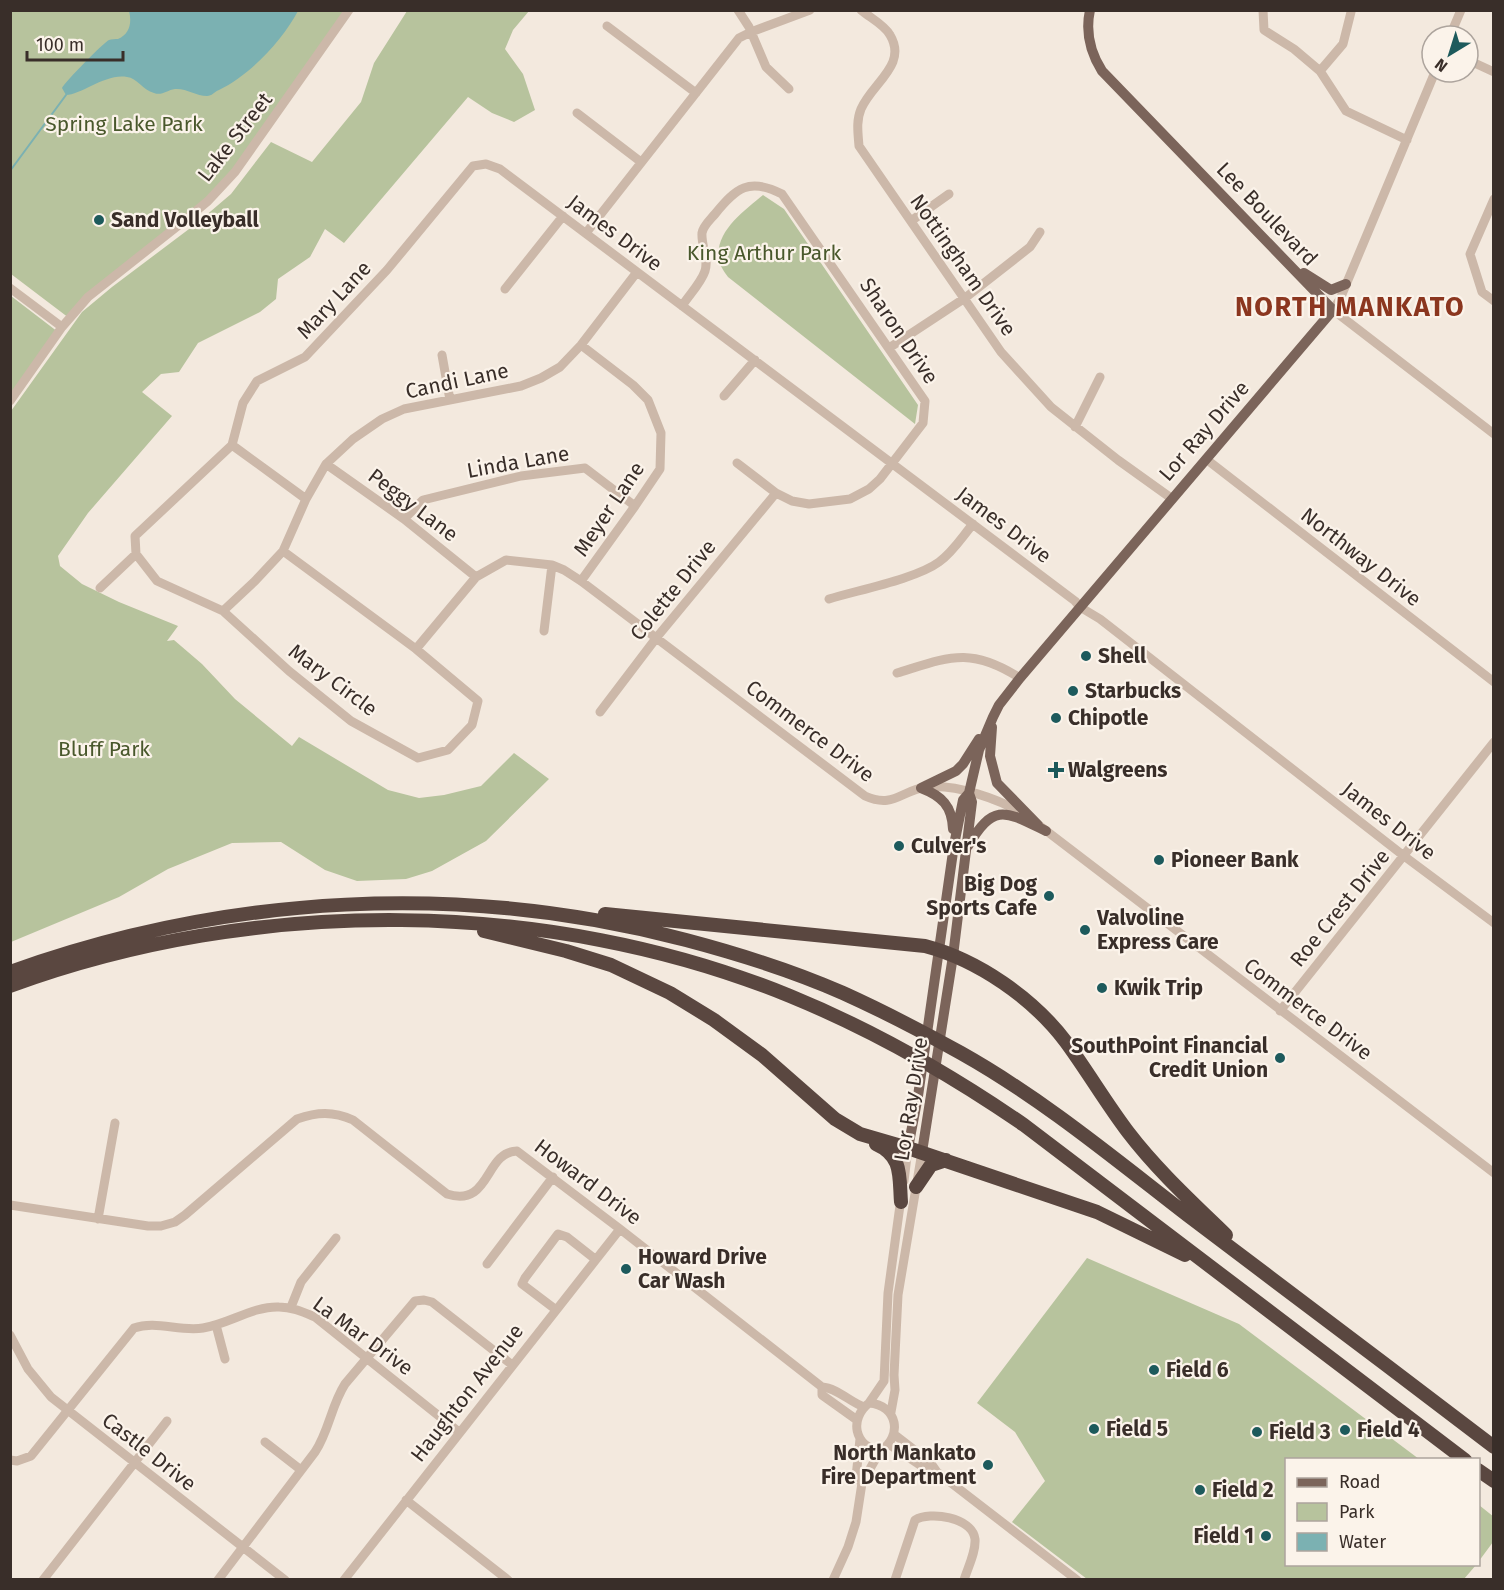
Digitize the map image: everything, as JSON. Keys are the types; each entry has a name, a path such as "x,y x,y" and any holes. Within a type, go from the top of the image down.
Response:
{"highway":[{"path":"10,972 77,950 145,932 229,915 374,903 471,904 547,912 615,923 712,947 810,980 886,1014 962,1054 1035,1100 1494,1447"},
{"path":"547,912 655,918 925,946 953,956 1003,984 1030,1005 1048,1023 1065,1041 1128,1132 1158,1168 1270,1278"},
{"path":"10,986 140,947 240,928 299,922 385,920 475,923 563,934 662,954 751,981 833,1015 908,1052 982,1096 1024,1125 1462,1458"},
{"path":"444,923 566,951 611,965 670,993 714,1020 762,1055 843,1125 860,1137 885,1148 893,1155 898,1170 901,1202"},
{"path":"843,1125 860,1134 946,1160 1097,1212 1219,1272"},
{"path":"916,1187 931,1165 946,1160"},
{"path":"1480,1471 1494,1481"}],"main road":[{"name":"Lee Boulevard","path":"1090,10 1087,27 1089,43 1094,59 1102,71 1333,310"},
{"path":"1286,261 1331,290 1346,284"},
{"name":"Lor Ray Drive","path":"915,1150 918,1096 954,845 963,800 969,793 979,750 993,717 999,705 1020,678 1333,310"},
{"path":"921,788 959,769 993,717"},
{"path":"993,717 990,756 993,775 1004,791 1042,828"},
{"path":"921,788 938,795 950,809 954,845"},
{"name":"Lor Ray Drive","path":"915,1150 931,1103 953,956 972,802 969,793"},
{"path":"965,851 984,821 1000,814 1018,817 1042,828"}],"street":[{"name":"Lake Street","path":"10,401 62,327 98,288 184,222 227,181 252,150 349,10"},
{"path":"738,10 751,32 766,67 789,89"},
{"path":"586,233 739,38 810,10"},
{"name":"Nottingham Drive","path":"861,10 890,33 896,51 892,65 862,108 857,128 859,146 1001,352 1051,407 1171,498"},
{"path":"1263,10 1263,30 1294,49 1320,71 1346,111 1407,140"},
{"path":"1455,24 1461,10"},
{"path":"1320,71 1343,44 1351,12"},
{"path":"607,26 696,93"},
{"path":"1480,66 1494,72"},
{"name":"Lor Ray Drive","path":"1333,310 1430,84"},
{"path":"577,114 640,162"},
{"name":"James Drive","path":"486,164 500,168 1080,607 1089,611 1404,856 1494,923"},
{"name":"Mary Lane","path":"232,445 243,403 257,381 306,357 387,270 473,166 486,164"},
{"name":"Sharon Drive","path":"682,306 705,272 706,262 702,235 704,228 730,195 743,187 758,184 769,187 782,194 925,401 923,423 892,464 869,489 850,498 809,504 792,501 776,493 737,463"},
{"path":"911,221 949,195"},
{"path":"1494,200 1470,254 1482,292 1494,301"},
{"path":"505,289 563,216"},
{"path":"889,348 965,298 1030,247 1040,232"},
{"name":"Candi Lane","path":"223,611 282,551 306,499 326,464 353,439 382,419 404,409 521,386 560,368 581,345 637,272"},
{"path":"10,288 62,327"},
{"name":"Lee Boulevard","path":"1333,310 1494,434"},
{"name":"Meyer Lane","path":"581,345 633,385 648,400 661,432 660,469 581,580"},
{"path":"442,355 450,400"},
{"path":"724,396 755,360"},
{"path":"1075,427 1100,377"},
{"path":"99,588 136,554 135,536 232,445 306,499"},
{"name":"Northway Drive","path":"1206,459 1494,682"},
{"name":"Peggy Lane","path":"326,464 404,519 476,577"},
{"name":"Linda Lane","path":"404,519 423,500 521,476 585,468 635,507"},
{"name":"Colette Drive","path":"600,712 657,637 776,493"},
{"path":"829,599 916,573 938,563 948,555 973,524"},
{"name":"Mary Circle","path":"136,554 158,581 223,611 289,671 351,721 418,758 448,750 472,725 478,701 416,649 282,551"},
{"name":"Commerce Drive","path":"416,649 476,577 506,560 552,565 564,570 581,580 657,637 865,796 885,802 921,788 937,787 1003,802 1042,828 1494,1173"},
{"path":"544,631 552,565"},
{"path":"897,673 947,658 978,658 995,663 1020,678"},
{"name":"Roe Crest Drive","path":"1281,1011 1494,742"},
{"name":"Howard Drive","path":"10,1205 148,1226 161,1226 175,1222 297,1119 310,1114 326,1112 340,1114 353,1120 447,1194 457,1197 474,1194 501,1158 508,1151 517,1151 620,1228 822,1388 829,1388 854,1403 867,1405"},
{"path":"98,1220 115,1123"},
{"name":"Lor Ray Drive","path":"867,1405 884,1381 890,1351 916,1187 915,1150"},
{"name":"Lor Ray Drive","path":"891,1412 895,1390 890,1351 888,1293 901,1202 915,1150"},
{"path":"487,1264 553,1177"},
{"name":"Haughton Avenue","path":"344,1580 620,1228"},
{"path":"555,1309 522,1284 558,1234 567,1237 595,1259"},
{"path":"291,1307 301,1282 336,1238"},
{"path":"218,1580 323,1440 337,1396 415,1301 432,1302 511,1365"},
{"name":"La Mar Drive","path":"10,1460 17,1461 31,1456 134,1328 150,1325 183,1329 201,1328 260,1309 277,1306 291,1307 315,1317 459,1432"},
{"path":"216,1325 225,1359"},
{"name":"Castle Drive","path":"10,1335 28,1369 51,1397 285,1580"},
{"name":"Howard Drive","path":"822,1388 822,1395 857,1420"},
{"path":"833,1580 856,1522 862,1483 880,1451 890,1445 894,1435 891,1412 879,1404 867,1405 857,1420 860,1439 856,1477 862,1483"},
{"path":"44,1580 167,1421"},
{"path":"894,1435 1077,1580"},
{"path":"860,1439 868,1449 880,1451"},
{"path":"265,1442 302,1470"},
{"path":"890,1445 926,1468 934,1468"},
{"path":"406,1500 508,1580"},
{"path":"895,1580 915,1520 929,1514 942,1515 956,1520 973,1531 974,1548 964,1580"}],"green space":[{"name":"Spring Lake Park","path":"10,11 349,11 227,181 69,318 11,274"},
{"name":"Bluff Park","path":"407,11 529,11 513,30 505,49 523,74 535,110 514,122 492,113 468,97 344,243 325,229 310,257 278,279 276,299 260,312 198,343 179,372 161,374 142,392 172,416 88,513 58,556 60,566 82,584 178,626 167,641 174,640 202,664 235,699 292,746 299,737 388,790 419,798 444,795 481,786 514,753 549,779 486,841 432,871 406,879 357,881 325,870 281,842 232,843 168,869 119,897 11,942 11,411 82,312 231,194 271,142 312,162 361,102 374,63"},
{"name":"King Arthur Park","path":"763,195 784,209 918,405 915,424 728,277 720,265 719,250 726,231 747,208"},
{"path":"11,296 58,332 11,401"},
{"path":"1087,1258 1239,1324 1418,1458 1285,1458 1285,1566 1475,1566 1464,1579 1087,1579 1012,1522 1045,1481 1015,1432 977,1403"},
{"path":"1480,1506 1494,1517 1493,1542 1480,1560"}],"water":[{"path":"129,10 298,11 283,34 264,56 231,84 210,95 203,96 179,89 157,94 131,78 119,77 66,95 62,88 85,62 109,40 118,39 128,31"}],"waterway":[{"path":"10,171 66,95"}],"place":[{"name":"Sand Volleyball","path":"99,220"},
{"name":"Shell","path":"1086,656"},
{"name":"Starbucks","path":"1073,691"},
{"name":"Chipotle","path":"1056,718"},
{"name":"Walgreens","path":"1056,770"},
{"name":"Culver's","path":"899,846"},
{"name":"Pioneer Bank","path":"1159,860"},
{"name":"Big Dog Sports Cafe","path":"1049,896"},
{"name":"Valvoline Express Care","path":"1085,930"},
{"name":"Kwik Trip","path":"1102,988"},
{"name":"SouthPoint Financial Credit Union","path":"1280,1058"},
{"name":"Howard Drive Car Wash","path":"626,1269"},
{"name":"Field 6","path":"1154,1370"},
{"name":"Field 5","path":"1094,1429"},
{"name":"Field 4","path":"1345,1430"},
{"name":"Field 3","path":"1257,1432"},
{"name":"North Mankato Fire Department","path":"988,1465"},
{"name":"Field 2","path":"1200,1490"},
{"name":"Field 1","path":"1266,1536"}],"district":[{"name":"NORTH MANKATO","path":"1350,307"}]}
